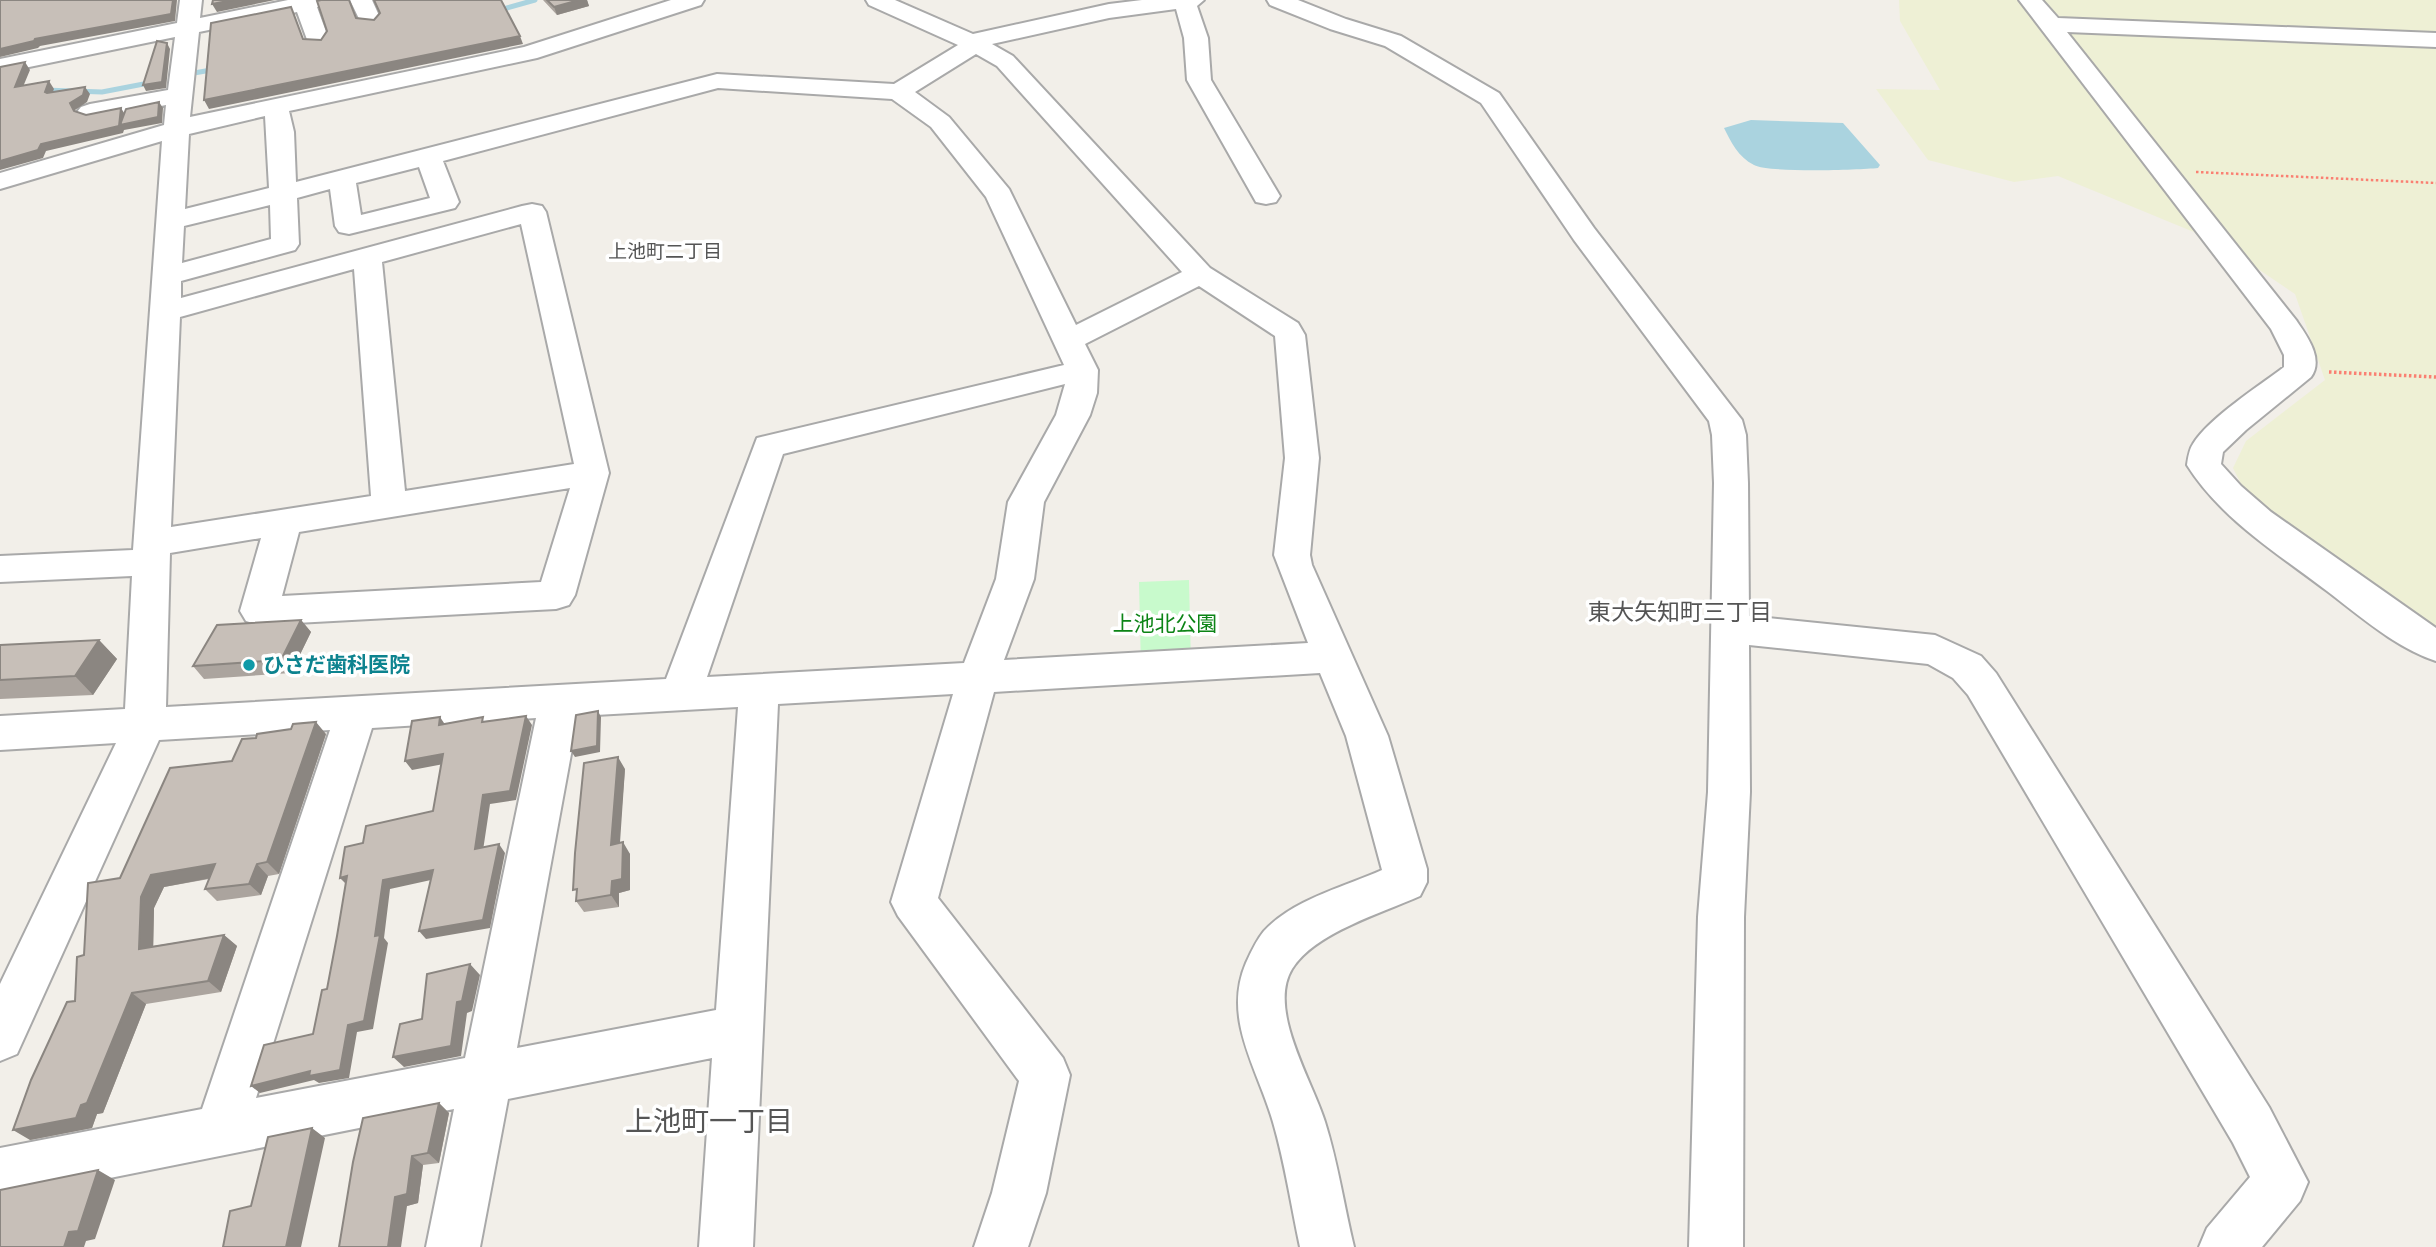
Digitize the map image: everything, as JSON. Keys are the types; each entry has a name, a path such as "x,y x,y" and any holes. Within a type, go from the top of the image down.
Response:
{"street":[{"path":"0,181 176,129 276,107 338,84 529,53 693,0"},
{"path":"877,0 975,44 1011,66 1200,274 1287,330 1290,335 1302,458 1292,555 1367,736 1405,869 1404,881 1304,926 1272,957 1259,990 1262,1015 1278,1071 1298,1120 1327,1247"},
{"path":"1278,0 1338,24 1393,41 1490,98 1584,234 1726,420 1730,435 1731,483 1729,792 1721,916 1717,1247"},
{"path":"2030,0 2285,327 2300,355 2300,370 2234,422 2207,448 2204,465 2234,500 2272,531 2405,629 2436,646"},
{"path":"0,66 190,13 310,1 317,40"},
{"path":"898,92 957,58 978,40 1109,11 1189,1 1196,38 1199,80 1266,196"},
{"path":"0,1037 145,726 176,129 190,13"},
{"path":"2048,22 2054,25 2436,40"},
{"path":"171,221 717,82 898,92 940,122 999,195 1075,355 1080,393 1073,415 1026,502 1015,579 978,678 914,902 1045,1075 1018,1193 1001,1247"},
{"path":"90,112 182,95"},
{"path":"167,276 285,244 281,132 276,107"},
{"path":"342,178 349,226 445,202 428,157"},
{"path":"167,310 532,212 592,473 556,595 259,611 283,524"},
{"path":"367,256 390,505"},
{"path":"681,694 769,446 1075,355 1200,274"},
{"path":"0,569 152,552 283,524 592,473"},
{"path":"1730,628 1935,650 1967,667 1982,684 2250,1125 2281,1182 2226,1247"},
{"path":"0,733 1332,657"},
{"path":"726,1247 759,690"},
{"path":"453,1247 560,703"},
{"path":"220,1131 356,714"},
{"path":"0,1174 739,1030"}],"path":[{"path":"2162,170 2436,183"},
{"path":"2300,370 2436,377"}],"green space":[{"path":"1899,0 2436,0 2436,629 2326,557 2245,492 2233,468 2246,441 2325,380 2295,294 2218,242 2058,176 2014,182 1928,160 1876,89 1940,90 1900,21"},
{"name":"上池北公園","path":"1189,580 1191,666 1141,668 1139,582"}],"water":[{"path":"1751,120 1843,123 1880,165 1878,168 1852,170 1814,170 1763,168 1754,165 1739,153 1724,128"}],"building":[{"path":"0,0 173,0 171,14 35,39 0,49"},
{"path":"213,0 233,0 212,4"},
{"path":"349,0 356,18 374,20 380,13 374,0 501,0 520,36 204,100 211,23 291,7 303,39 321,40 327,31 317,1"},
{"path":"547,0 579,0 554,7"},
{"path":"157,41 167,43 162,82 143,85"},
{"path":"25,62 15,87 49,81 45,92 47,93 85,87 83,95 70,103 74,111 86,115 121,108 119,126 41,144 38,150 0,161 0,67"},
{"path":"159,102 158,117 120,125 126,109"},
{"path":"301,620 281,660 193,666 217,625"},
{"path":"99,640 75,676 0,680 0,645"},
{"path":"598,711 597,746 571,751 576,715"},
{"path":"526,716 510,791 483,795 475,849 499,844 483,920 419,931 433,870 383,880 375,936 380,935 364,1021 348,1025 340,1070 309,1076 310,1071 251,1086 264,1045 313,1034 322,990 327,989 337,936 347,876 340,878 345,847 363,843 366,826 433,811 443,754 405,761 412,721 440,717 439,725 483,717 482,722"},
{"path":"316,722 267,862 257,864 249,884 205,889 215,864 151,875 141,897 139,949 224,935 208,981 132,993 87,1103 81,1105 76,1118 13,1130 31,1080 67,1002 75,1001 77,957 84,955 88,883 120,878 170,768 232,761 242,739 291,729 293,724"},
{"path":"618,757 611,845 623,842 622,879 612,881 611,895 576,901 577,889 573,890 575,853 584,763"},
{"path":"470,964 462,1001 457,1002 451,1046 393,1057 400,1024 422,1019 427,974"},
{"path":"439,1103 428,1153 412,1156 407,1194 395,1197 388,1247 339,1247 363,1118"},
{"path":"312,1128 286,1247 223,1247 230,1211 251,1206 268,1137"},
{"path":"98,1170 78,1231 69,1232 64,1247 0,1247 0,1190"}],"waterway":[{"path":"496,11 535,0"},
{"path":"194,73 217,69"},
{"path":"44,90 102,92 154,82"}],"place":[{"name":"ひさだ歯科医院","path":"249,665"}],"district":[{"name":"上池町二丁目","path":"665,251"},
{"name":"東大矢知町三丁目","path":"1680,612"},
{"name":"上池町一丁目","path":"709,1121"}]}
